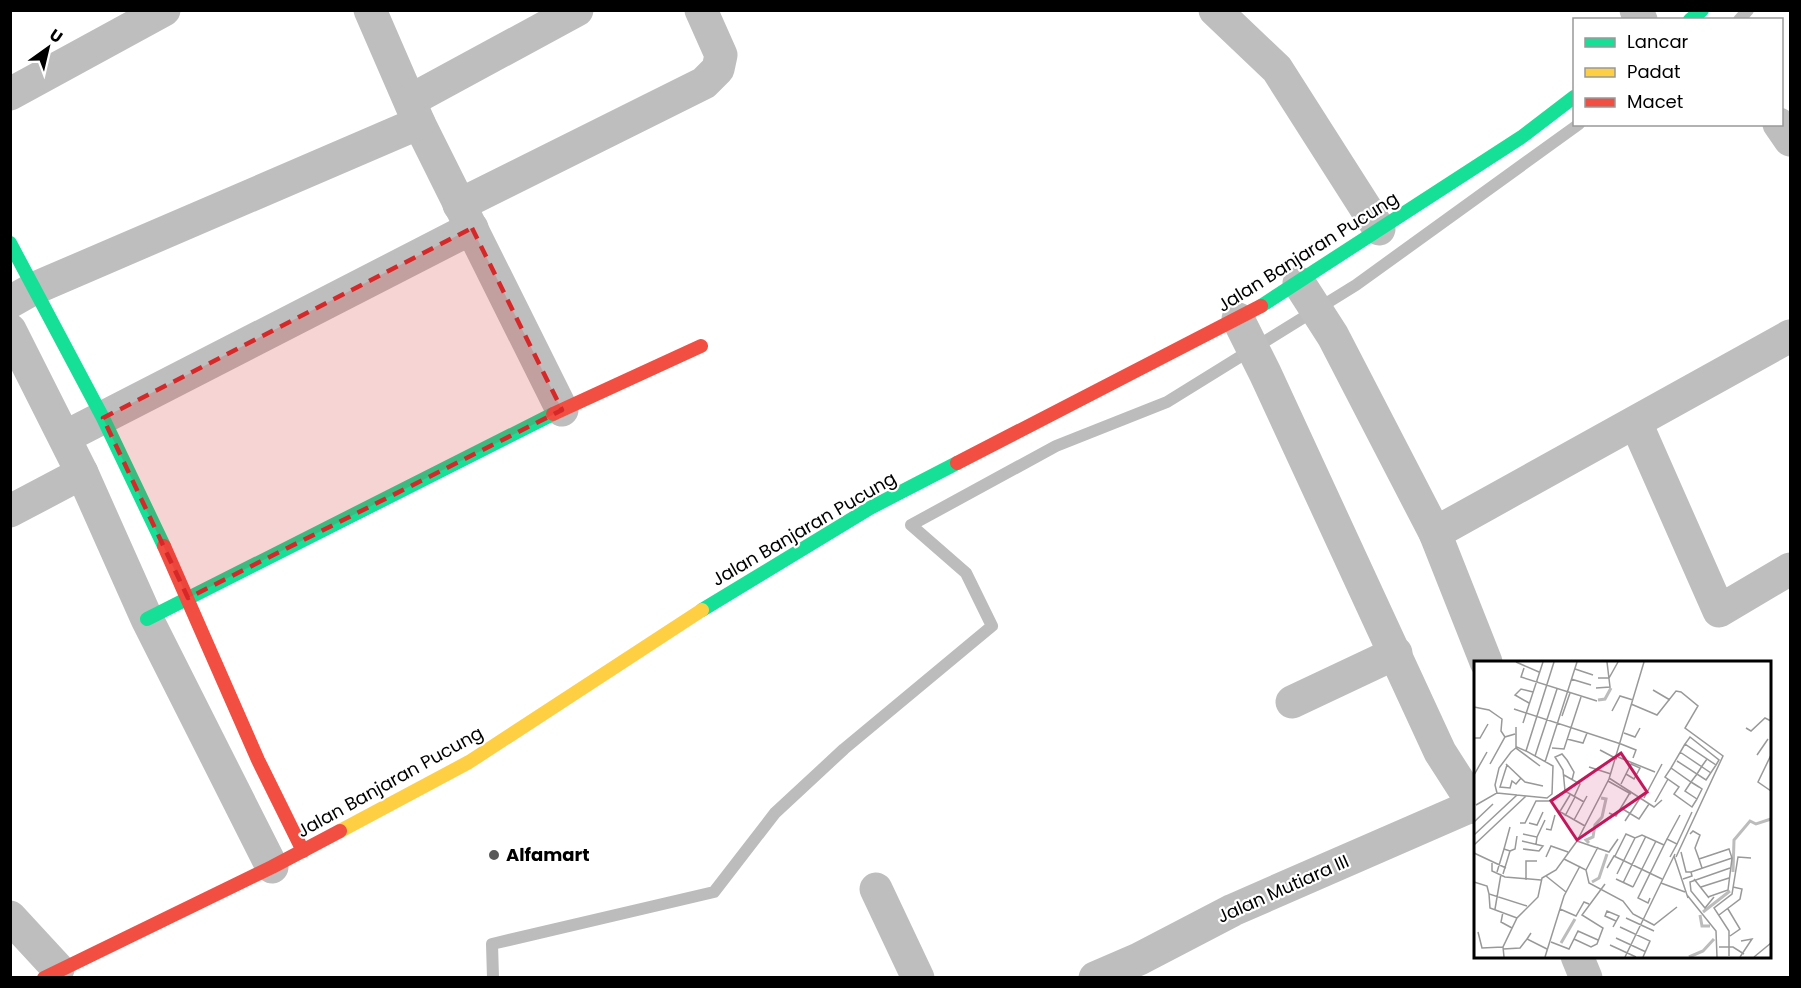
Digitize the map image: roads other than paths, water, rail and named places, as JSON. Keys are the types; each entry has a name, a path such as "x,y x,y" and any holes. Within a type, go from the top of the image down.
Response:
{"street":[{"path":"10,94 164,10"},
{"path":"370,10 415,112 562,410"},
{"path":"22,295 415,112 577,10"},
{"path":"64,436 103,418 306,310 465,216 704,83 718,69 721,55 701,10"},
{"path":"1215,10 1277,69 1379,229"},
{"name":"Jalan Banjaran Pucung","path":"51,973 272,867 469,762 752,578 870,508 1243,328 1302,288 1379,229 1523,136 1573,98"},
{"path":"1780,126 1791,140"},
{"path":"10,243 22,295 103,418 188,598 258,760 303,851"},
{"path":"1302,288 1330,332 1435,533 1485,661"},
{"path":"1243,328 1396,653 1440,752 1474,804"},
{"path":"10,330 82,473 147,619 272,867"},
{"path":"1435,533 1791,336"},
{"path":"147,619 562,410 701,346"},
{"path":"1636,423 1719,611 1791,569"},
{"path":"10,512 82,473"},
{"path":"1292,702 1396,653"},
{"name":"Jalan Mutiara III","path":"1095,978 1143,968 1233,910 1474,806"},
{"path":"876,889 918,978"},
{"path":"10,917 51,973"},
{"path":"1577,958 1586,978"}],"waterway":[{"path":"1741,18 1748,10"},
{"path":"493,978 492,944 714,892 775,813 844,749 992,626 966,573 911,525 1056,446 1167,402 1356,285 1576,126"}],"place":[{"name":"Alfamart","path":"494,855"}]}
